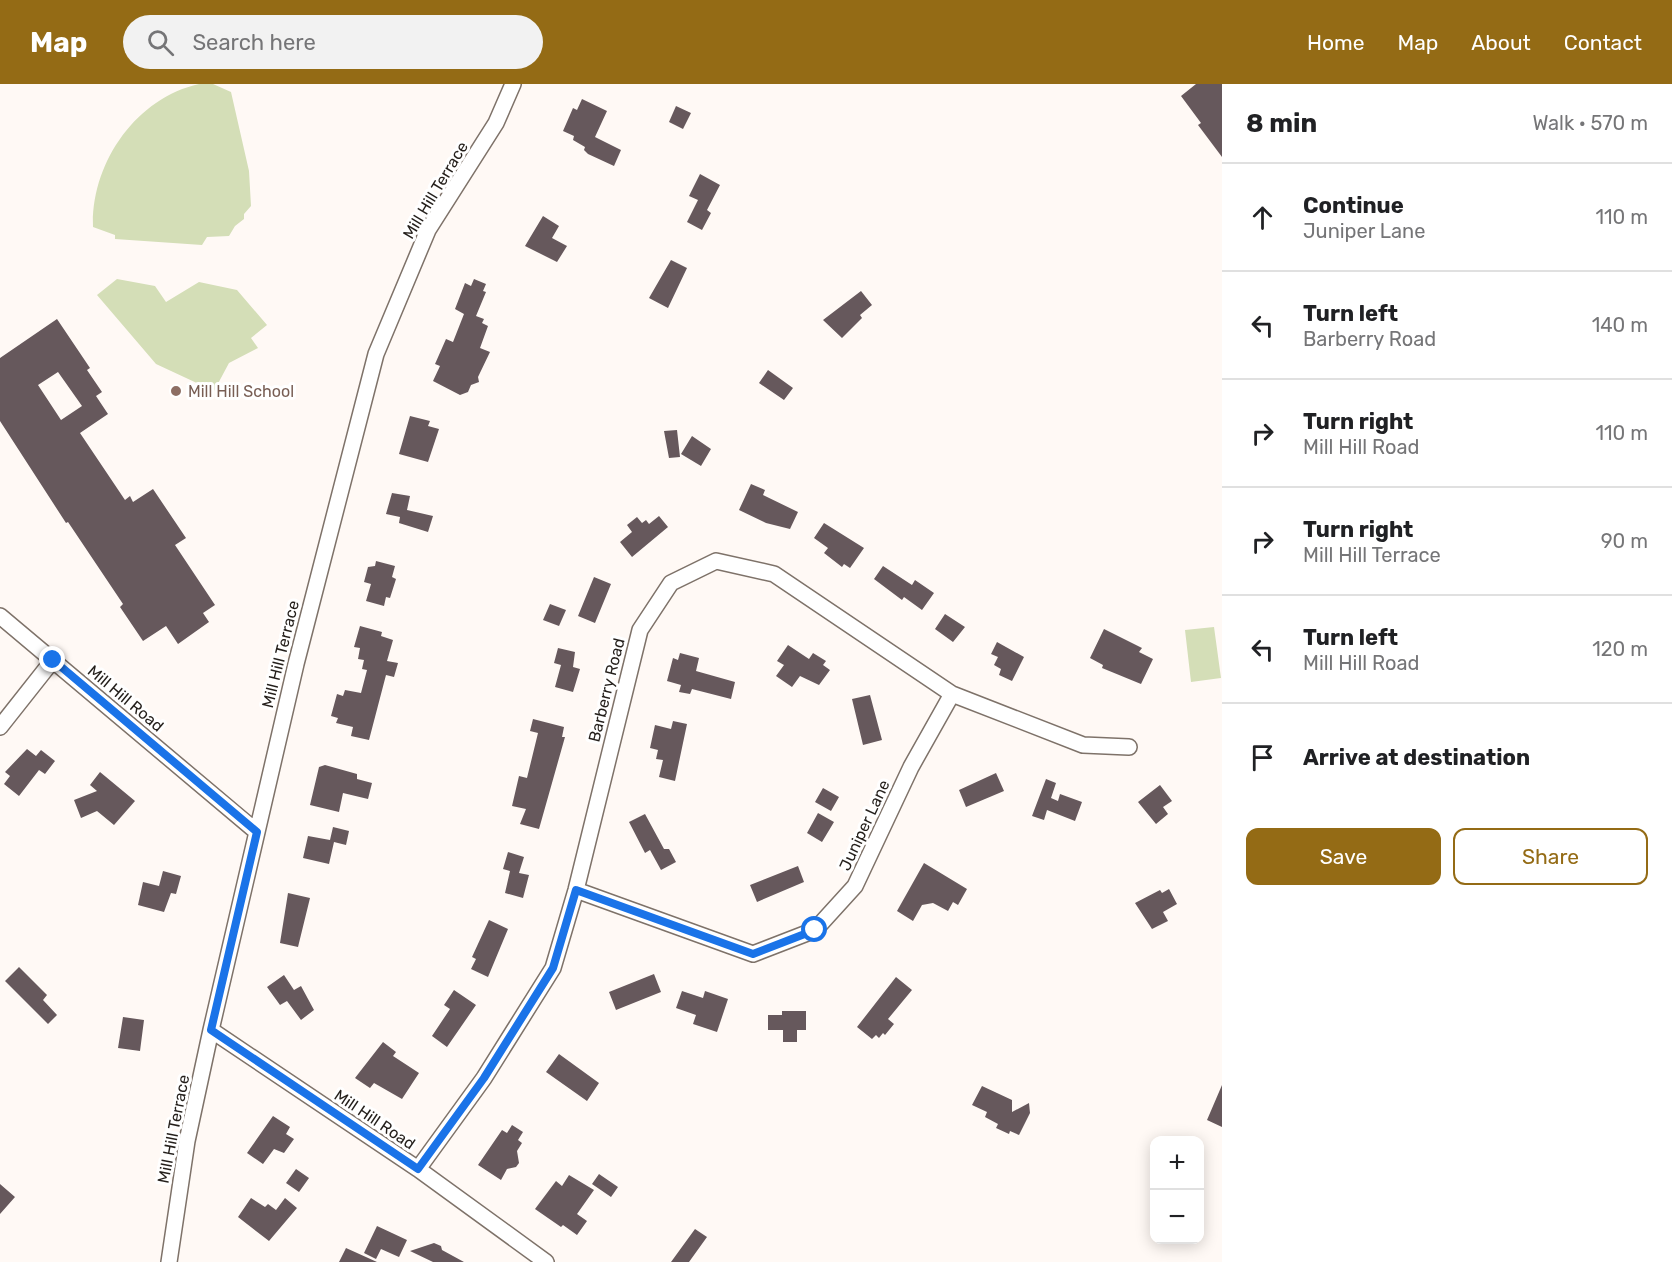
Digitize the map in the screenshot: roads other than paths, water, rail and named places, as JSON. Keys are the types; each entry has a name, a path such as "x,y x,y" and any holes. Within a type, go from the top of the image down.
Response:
{"street":[{"name":"Mill Hill Terrace","path":"169,1262 187,1141 211,1030 296,664 376,354 428,230 496,123 513,84"},
{"name":"Barberry Road","path":"418,1169 484,1078 553,968 576,890 639,630 671,583 716,561 774,574 952,694 1083,745 1129,747"},
{"name":"Mill Hill Road","path":"0,616 257,832"},
{"path":"0,727 53,660"},
{"name":"Juniper Lane","path":"576,890 753,954 815,930 855,886 911,767 952,694"},
{"name":"Mill Hill Road","path":"211,1030 418,1169 546,1262"}],"place":[{"name":"Mill Hill School","path":"176,391"}]}
